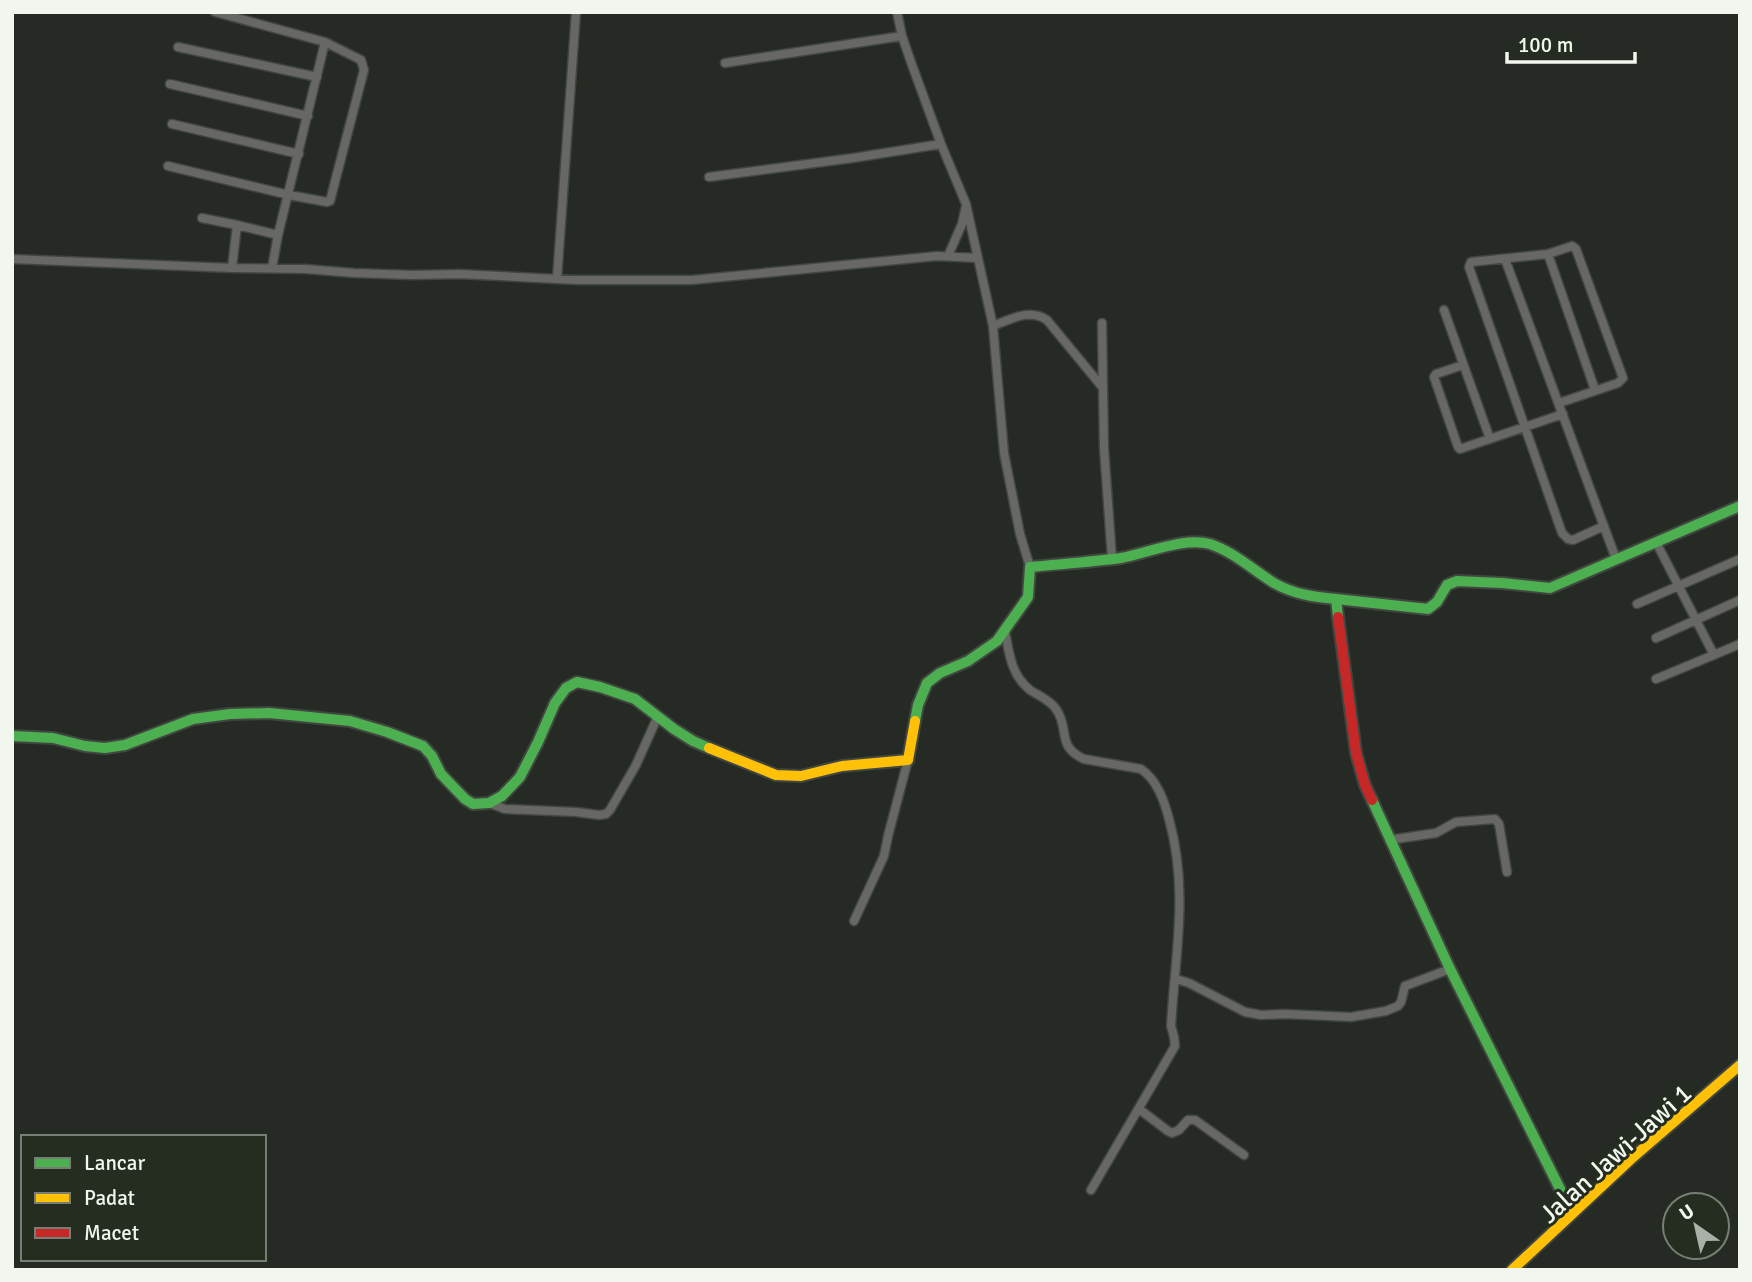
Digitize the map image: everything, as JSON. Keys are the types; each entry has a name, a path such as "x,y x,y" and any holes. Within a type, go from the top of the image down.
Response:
{"main road":[{"path":"12,736 53,738 105,748 125,745 193,719 230,714 269,713 350,721 424,746 441,774 465,799 473,804 489,803 502,796 520,777 555,703 566,688 577,682 635,699 693,741 776,775 801,776 842,766 908,760 918,705 927,683 997,642 1028,597 1030,567 1112,559 1197,542 1235,556 1273,582 1294,592 1315,597 1428,609 1437,604 1443,589 1452,582 1488,582 1550,588 1740,506"},
{"path":"1336,599 1356,753 1365,785 1450,969 1572,1213"},
{"path":"1512,1270 1572,1213 1634,1162 1740,1065"},
{"name":"Jalan Jawi-Jawi 1","path":"1523,1270 1634,1162 1740,1073"}],"street":[{"path":"167,166 289,195 327,202 331,199 364,70 361,60 326,42 215,12"},
{"path":"557,279 576,12"},
{"path":"897,12 902,36 966,204 993,326 1004,453 1020,534 1030,567"},
{"path":"725,63 902,36"},
{"path":"272,268 326,42"},
{"path":"178,47 317,77"},
{"path":"170,84 308,116"},
{"path":"172,124 299,154"},
{"path":"709,177 941,144"},
{"path":"948,256 962,224 966,204"},
{"path":"202,218 278,235"},
{"path":"232,268 237,225"},
{"path":"1559,403 1621,381 1623,375 1576,248 1572,246 1548,254 1470,263 1469,267 1562,533 1573,540 1604,526"},
{"path":"1548,254 1595,390"},
{"path":"12,259 413,275 692,280 948,256 978,258"},
{"path":"1505,259 1616,559"},
{"path":"1444,310 1490,439"},
{"path":"993,326 1027,314 1041,316 1103,388"},
{"path":"1102,323 1104,448 1112,559"},
{"path":"1463,365 1434,377 1458,447 1462,449 1563,414"},
{"path":"1656,542 1714,655"},
{"path":"1637,604 1740,559"},
{"path":"1656,638 1740,600"},
{"path":"1005,631 1011,662 1017,675 1057,710 1061,717 1066,745 1070,750 1084,760 1141,769 1148,774 1164,803 1173,834 1179,872 1183,981 1171,1027 1175,1046 1091,1189"},
{"path":"1657,679 1740,644"},
{"path":"489,803 505,809 606,814 636,765 658,716"},
{"path":"854,920 884,856 908,760"},
{"path":"1390,840 1436,832 1456,822 1495,819 1499,824 1507,872"},
{"path":"1183,981 1253,1014 1350,1017 1394,1009 1401,1002 1405,986 1450,969"},
{"path":"1139,1109 1172,1133 1188,1120 1195,1120 1244,1155"}],"traffic: fast":[{"path":"1338,617 1336,599 1428,609 1437,602 1447,585 1457,581 1550,588 1740,506"},
{"path":"915,721 927,683 940,673 968,661 997,641 1028,597 1030,567 1121,558 1178,544 1200,542 1227,552 1289,590 1336,599"},
{"path":"12,736 53,738 105,748 125,745 193,719 230,714 269,713 350,721 423,746 432,756 441,774 465,799 473,804 489,803 502,796 520,777 555,703 566,688 577,682 635,699 674,729 709,748"},
{"path":"1372,800 1450,969 1572,1213"}],"traffic: slow":[{"path":"709,748 776,775 801,776 842,766 908,760 915,721"},
{"path":"1512,1270 1631,1159 1740,1065"}],"traffic: jam":[{"path":"1338,617 1356,753 1372,800"}]}
